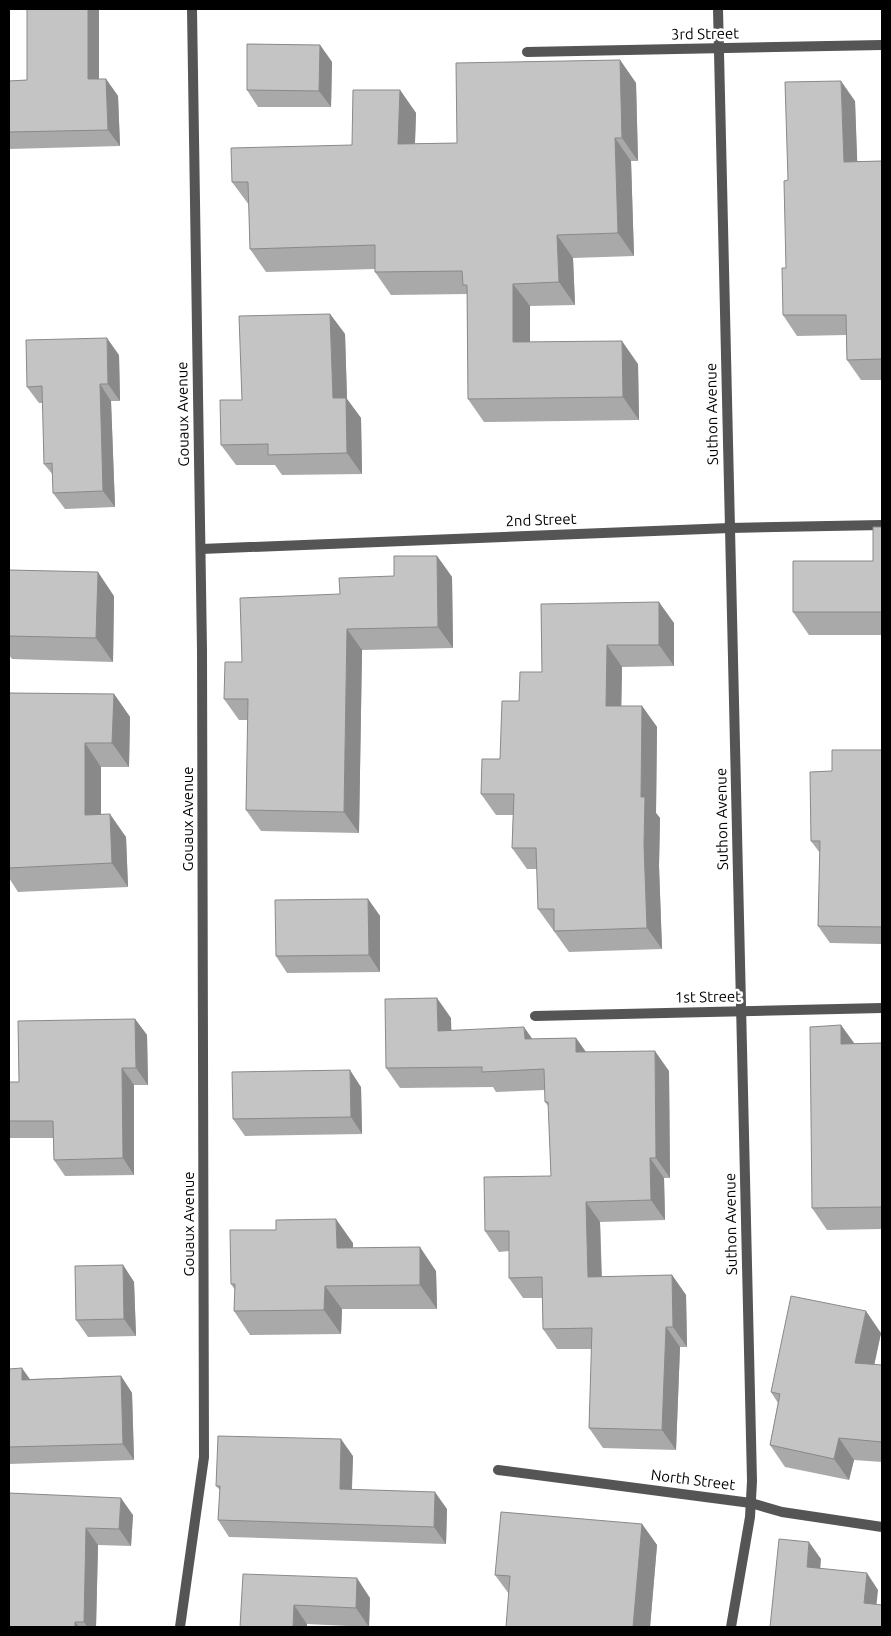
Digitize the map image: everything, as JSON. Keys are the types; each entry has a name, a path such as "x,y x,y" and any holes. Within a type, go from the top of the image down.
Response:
{"street":[{"name":"Gouaux Avenue","path":"180,1627 204,1457 202,660 192,9"},
{"name":"Suthon Avenue","path":"718,9 752,1481 750,1517 731,1627"},
{"name":"3rd Street","path":"527,52 882,45"},
{"name":"2nd Street","path":"201,549 730,528 882,525"},
{"name":"1st Street","path":"535,1016 882,1008"},
{"name":"North Street","path":"498,1470 751,1503 782,1512 882,1527"}],"building":[{"path":"27,9 88,9 88,79 106,79 108,130 9,132 9,81 27,80"},
{"path":"247,44 320,45 319,91 247,90"},
{"path":"620,60 622,138 615,138 618,233 557,235 559,282 513,284 513,342 622,341 623,397 468,399 467,285 463,285 462,271 375,272 375,245 250,249 248,182 232,182 231,148 352,145 353,90 400,90 398,144 457,143 456,63"},
{"path":"841,81 844,162 882,161 882,359 847,360 846,315 783,315 782,268 786,268 784,181 788,180 785,82"},
{"path":"330,314 333,398 346,398 347,453 268,455 268,444 221,445 220,400 242,400 239,316"},
{"path":"107,338 108,384 100,384 103,491 53,493 52,463 44,464 42,386 27,387 26,340"},
{"path":"873,527 882,527 882,612 793,612 793,561 873,561"},
{"path":"394,556 437,556 438,627 347,629 344,812 246,810 248,699 224,699 225,662 242,662 240,598 340,594 339,578 394,576"},
{"path":"9,570 98,572 96,638 9,636"},
{"path":"659,602 659,645 607,645 606,706 642,706 641,797 645,797 644,845 647,928 554,931 554,909 538,909 536,848 512,848 514,794 481,794 482,759 500,759 502,701 519,701 520,672 542,672 541,604"},
{"path":"9,693 114,694 112,743 85,743 85,815 110,814 112,863 9,868"},
{"path":"832,750 882,750 882,927 818,926 820,841 811,841 810,772 832,771"},
{"path":"368,899 369,955 276,956 275,900"},
{"path":"437,998 438,1031 524,1027 525,1039 576,1038 576,1052 655,1051 656,1158 650,1158 651,1200 586,1202 588,1277 672,1275 673,1327 666,1327 662,1430 589,1428 592,1328 543,1329 542,1277 509,1278 509,1231 485,1231 484,1177 551,1176 548,1102 545,1102 544,1069 482,1072 482,1067 386,1068 385,999"},
{"path":"135,1019 136,1068 122,1068 123,1158 54,1160 53,1121 9,1121 9,1082 19,1082 18,1021"},
{"path":"841,1025 841,1044 882,1043 882,1207 812,1208 810,1027"},
{"path":"350,1070 351,1117 233,1119 232,1072"},
{"path":"336,1219 337,1248 420,1247 420,1285 325,1286 324,1310 234,1311 235,1284 231,1284 230,1230 276,1230 276,1220"},
{"path":"123,1265 124,1319 76,1320 75,1266"},
{"path":"791,1296 866,1311 855,1363 882,1365 882,1442 839,1438 834,1459 770,1445 780,1394 771,1392"},
{"path":"22,1368 22,1380 121,1376 123,1444 9,1447 9,1369"},
{"path":"218,1436 341,1439 340,1489 435,1492 434,1527 218,1520 220,1486 216,1486"},
{"path":"9,1493 121,1498 119,1529 86,1528 84,1622 75,1622 75,1627 9,1627"},
{"path":"501,1512 642,1524 633,1627 506,1627 510,1576 495,1575"},
{"path":"779,1539 809,1542 807,1567 867,1573 864,1603 882,1605 882,1627 770,1627"},
{"path":"243,1574 357,1578 356,1608 294,1605 293,1627 240,1627"}]}
